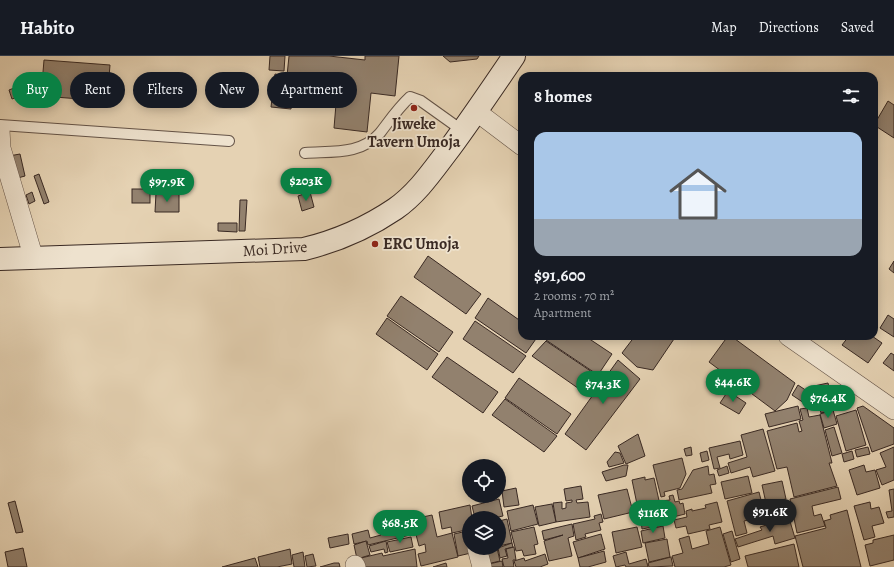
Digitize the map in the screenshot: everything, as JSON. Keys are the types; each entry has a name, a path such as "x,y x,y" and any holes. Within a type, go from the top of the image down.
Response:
{"street":[{"name":"Moi Drive","path":"0,259 304,249 329,243 364,228 396,208 424,183 463,131 514,56"},
{"path":"476,112 518,143"},
{"path":"0,142 34,258"},
{"path":"794,340 894,410"},
{"path":"479,555 482,567"}],"lane":[{"path":"305,153 357,149 368,144 380,133 400,107 410,97 421,101 463,131"},
{"path":"0,125 229,141"}],"building":[{"path":"270,56 285,56 284,71 269,70"},
{"path":"289,56 329,56 365,60 365,56 399,56 395,96 371,93 367,132 334,128 336,108 357,108 357,72 287,72"},
{"path":"443,56 479,56 477,59 450,62"},
{"path":"44,60 110,65 109,72 70,72 70,98 62,98 62,72 43,72"},
{"path":"12,89 12,99 9,90"},
{"path":"888,101 894,105 894,138 878,128 878,118"},
{"path":"20,154 25,176 14,179 9,156"},
{"path":"39,174 49,202 44,204 34,176"},
{"path":"132,189 150,189 150,203 132,203"},
{"path":"32,192 35,201 29,204 26,195"},
{"path":"310,192 314,207 302,211 298,196"},
{"path":"156,193 179,193 179,212 155,212"},
{"path":"240,200 247,200 245,231 239,231"},
{"path":"218,223 237,223 237,232 218,231"},
{"path":"428,256 481,294 466,314 414,277"},
{"path":"894,261 894,273 889,269"},
{"path":"401,296 453,332 439,352 387,316"},
{"path":"488,298 518,319 518,340 535,340 526,353 475,318"},
{"path":"888,315 894,319 894,337 880,328"},
{"path":"387,318 438,354 427,370 376,334"},
{"path":"475,321 526,356 513,373 463,339"},
{"path":"546,340 591,340 612,354 598,375"},
{"path":"632,340 673,340 653,370 637,367 622,353"},
{"path":"725,340 736,340 795,383 787,400 775,411 709,362"},
{"path":"846,340 878,340 882,343 868,363 842,345"},
{"path":"546,341 598,376 585,393 532,356"},
{"path":"891,353 894,355 894,371 883,363"},
{"path":"447,357 498,392 483,413 432,377"},
{"path":"618,360 640,379 586,450 565,434"},
{"path":"519,378 571,414 557,434 505,398"},
{"path":"828,383 834,410 821,413 814,386"},
{"path":"798,385 816,397 810,407 792,395"},
{"path":"728,391 746,403 739,414 720,403"},
{"path":"505,399 557,436 544,452 492,415"},
{"path":"798,406 801,419 769,427 765,414"},
{"path":"863,406 894,428 894,444 872,452 857,408"},
{"path":"807,408 809,417 820,415 832,463 829,463 837,486 794,497 787,467 777,469 767,431 797,423 799,432 802,431 799,421 803,420 800,409"},
{"path":"833,410 837,424 824,428 820,414"},
{"path":"856,410 866,445 846,451 836,416"},
{"path":"834,427 842,453 832,456 825,430"},
{"path":"763,429 775,471 753,477 750,467 731,473 728,463 747,457 741,435"},
{"path":"638,434 645,456 626,464 618,446"},
{"path":"740,441 743,455 730,459 729,454 717,457 720,468 714,469 709,448"},
{"path":"691,447 692,455 686,456 684,449"},
{"path":"868,447 870,454 857,457 855,450"},
{"path":"894,447 894,480 882,485 876,470 886,467 880,453"},
{"path":"707,451 709,460 702,462 700,453"},
{"path":"852,451 854,459 844,462 842,454"},
{"path":"615,452 620,453 624,463 609,467 607,462"},
{"path":"682,458 686,474 680,488 664,492 665,496 661,497 653,465"},
{"path":"628,465 626,476 606,481 602,472"},
{"path":"864,465 866,472 875,470 880,488 857,495 849,470"},
{"path":"708,466 709,475 714,474 716,484 710,485 712,493 679,500 677,490 682,489 693,470"},
{"path":"727,466 729,473 719,476 717,470"},
{"path":"748,476 752,493 725,499 721,482"},
{"path":"645,477 645,480 654,478 660,505 638,509 632,480"},
{"path":"782,481 786,499 766,503 762,485"},
{"path":"581,486 583,499 576,500 577,503 588,502 590,517 556,522 553,503 562,502 562,509 566,508 566,503 572,502 572,500 566,501 564,489"},
{"path":"838,487 841,499 812,506 814,516 821,514 825,526 797,533 790,499"},
{"path":"516,488 519,505 504,507 504,503 506,503 506,490"},
{"path":"627,489 633,512 604,519 598,495"},
{"path":"894,489 894,517 888,518 886,512 892,511 889,490"},
{"path":"759,492 762,504 753,506 756,518 744,521 747,533 736,536 727,501"},
{"path":"673,495 675,502 679,501 680,504 683,503 685,514 665,519 661,501 670,500 669,496"},
{"path":"15,501 23,532 16,533 8,503"},
{"path":"717,502 722,522 709,525 710,529 688,534 686,526 676,528 674,520 687,517 686,511 706,508 705,505"},
{"path":"870,502 871,509 879,507 884,523 872,526 875,537 864,540 854,506"},
{"path":"484,503 500,503 502,511 473,511 472,506"},
{"path":"787,503 791,515 763,524 759,512"},
{"path":"552,504 556,522 539,526 535,507"},
{"path":"470,505 471,511 462,511 462,531 452,533 451,527 442,529 439,512"},
{"path":"533,505 538,524 511,531 507,511"},
{"path":"660,508 663,525 642,529 640,511"},
{"path":"847,510 861,567 803,567 795,536 826,528 824,521 831,519 830,515"},
{"path":"601,514 603,522 599,523 601,530 585,534 586,537 576,540 573,524 595,519 594,516"},
{"path":"432,515 437,537 452,533 458,557 421,566 418,554 426,552 425,544 419,546 414,527 420,525 418,518"},
{"path":"789,518 795,538 775,544 773,536 738,547 735,539 762,530 760,527"},
{"path":"506,519 512,543 506,544"},
{"path":"411,521 414,534 368,545 367,541 354,544 352,534 368,530 370,538 381,535 379,529"},
{"path":"572,524 574,536 568,538 572,556 549,561 544,541 563,535 544,540 542,531"},
{"path":"663,526 665,538 643,543 641,531"},
{"path":"534,527 538,544 534,545 536,554 524,556 522,550 516,551 511,532"},
{"path":"637,527 642,547 616,553 612,532"},
{"path":"720,527 731,565 724,567 675,567 672,556 683,553 679,539 689,536 692,549 709,544 706,531"},
{"path":"732,531 740,559 731,562 723,534"},
{"path":"462,532 462,555 458,556 454,534"},
{"path":"348,534 349,544 330,548 328,538"},
{"path":"601,534 605,549 578,558 573,542"},
{"path":"894,535 894,560 870,566 865,545 873,543 873,540"},
{"path":"411,537 413,547 390,552 387,542"},
{"path":"667,539 670,557 649,562 645,543"},
{"path":"366,541 370,555 357,559 354,545"},
{"path":"386,541 388,552 385,553 384,549 371,552 369,546"},
{"path":"512,543 513,547 506,549 506,545"},
{"path":"794,544 799,567 748,567 745,556"},
{"path":"514,547 516,560 513,560 514,567 504,567 502,559 508,558 506,549"},
{"path":"23,548 27,567 8,567 5,552"},
{"path":"290,549 292,564 277,567 260,567 258,557"},
{"path":"415,549 417,567 363,567 361,558 382,553 383,556"},
{"path":"604,551 606,562 588,567 580,567 578,558"},
{"path":"303,552 305,567 294,567 292,555"},
{"path":"506,552 507,556 500,558 499,555 506,555"},
{"path":"626,552 629,564 646,559 648,567 626,567 625,565 616,567 613,556"},
{"path":"313,554 316,566 307,567 305,556"},
{"path":"545,554 548,564 540,567 516,567 514,561 524,558 525,561"},
{"path":"485,555 499,555 500,561 487,564"},
{"path":"671,557 673,566 649,567 648,563"},
{"path":"255,558 258,567 222,567"},
{"path":"502,561 503,567 489,567 489,564"},
{"path":"339,563 340,567 320,567"},
{"path":"446,563 447,567 433,567"}],"place":[{"name":"Jiweke Tavern Umoja","path":"414,108"},
{"name":"ERC Umoja","path":"375,244"}]}
